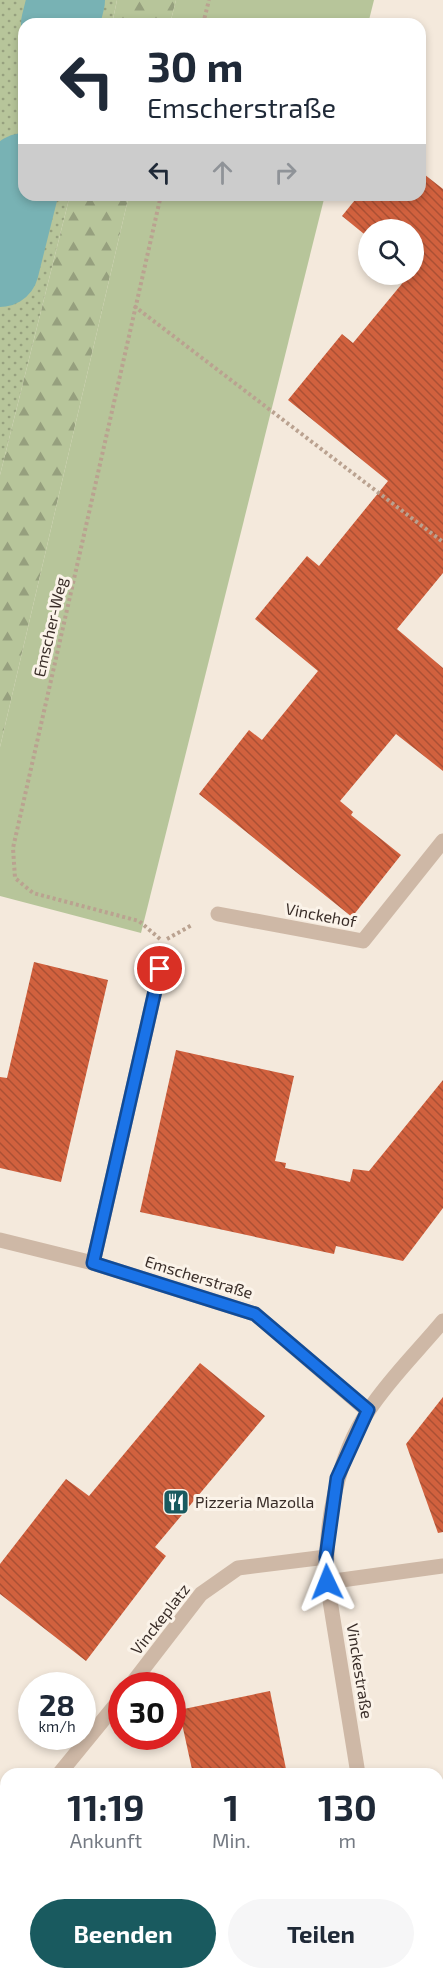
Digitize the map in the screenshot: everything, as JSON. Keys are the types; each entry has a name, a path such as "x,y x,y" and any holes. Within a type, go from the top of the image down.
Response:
{"street":[{"name":"Vinckehof","path":"218,914 363,941 443,841"},
{"path":"93,1263 160,969"},
{"name":"Emscherstraße","path":"0,1240 93,1263 255,1314 368,1410"},
{"name":"Vinckestraße","path":"357,1768 327,1582 326,1557 337,1478 368,1410 443,1321"},
{"name":"Vinckeplatz","path":"141,1672 201,1594 238,1568 326,1557"},
{"path":"327,1582 443,1566"},
{"path":"64,1768 108,1714"}],"path":[{"path":"204,18 209,0"},
{"name":"Emscher-Weg","path":"160,201 13,848 15,878 33,893 139,921 163,941 160,969"},
{"path":"134,306 443,542"}],"green space":[{"path":"0,0 117,0 113,18 18,18 18,201 68,201 0,475"},
{"path":"117,0 176,0 172,18 113,18"},
{"path":"176,0 374,0 370,18 172,18"},
{"path":"68,201 128,201 0,747 0,475"},
{"path":"128,201 324,201 141,933 0,896 0,747"}],"building":[{"path":"426,176 443,189 443,573 397,629 443,668 443,771 396,734 340,801 353,812 351,815 401,855 352,917 199,794 249,730 262,740 318,671 255,619 307,556 319,566 388,481 288,400 342,334 353,343 401,285 424,285 424,219 358,219 358,229 342,216 354,201 426,201"},
{"path":"34,962 108,980 61,1182 0,1168 0,1077 7,1078"},
{"path":"176,1050 294,1076 275,1161 286,1163 285,1168 350,1182 353,1169 369,1171 443,1080 443,1208 403,1261 336,1246 334,1254 140,1212"},
{"path":"200,1363 265,1416 155,1547 166,1556 86,1661 0,1594 0,1564 66,1479 89,1496"},
{"path":"443,1397 443,1532 438,1533 406,1444"},
{"path":"270,1691 286,1768 192,1768 186,1742 186,1709"}],"waterway":[{"path":"62,18 66,0"},
{"path":"0,268 18,196"}],"place":[{"name":"Pizzeria Mazolla","path":"176,1502"}],"route":[{"path":"160,969 93,1263 255,1314 368,1410 337,1478 326,1557 327,1582"}]}
